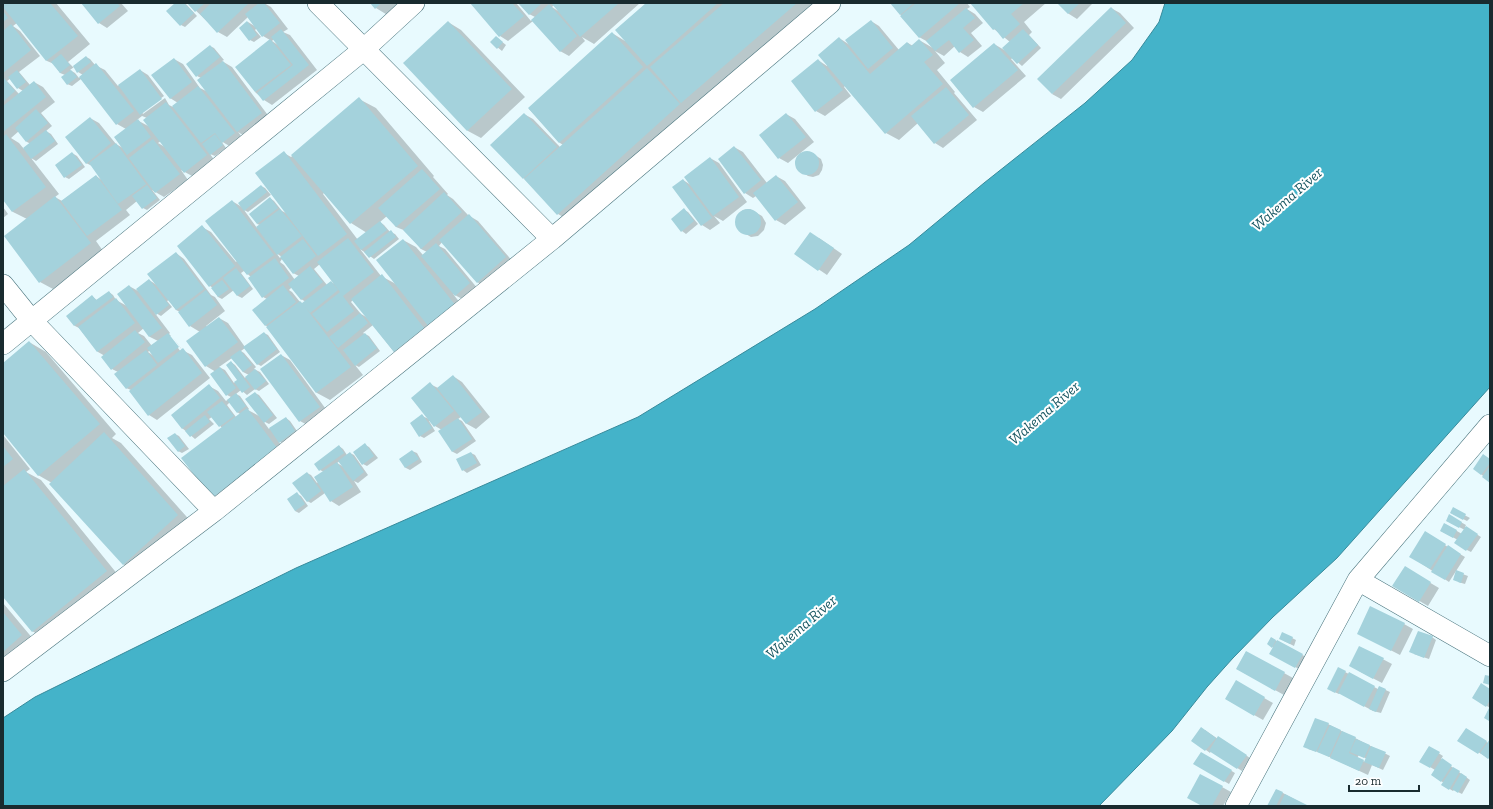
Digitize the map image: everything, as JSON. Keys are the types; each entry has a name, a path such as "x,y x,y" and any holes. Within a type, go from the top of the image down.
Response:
{"street":[{"path":"318,3 552,240"},
{"path":"3,344 363,50 414,3"},
{"path":"3,671 214,511 552,240 830,3"},
{"path":"3,284 32,321 214,511"},
{"path":"1236,806 1358,580 1490,425"},
{"path":"1358,580 1490,656"}],"water":[{"name":"Wakema River","path":"1165,3 1490,3 1490,387 1337,558 1273,617 1233,658 1207,687 1172,731 1099,806 3,806 3,718 35,697 296,568 638,417 815,309 909,245 1085,103 1132,60 1159,22"}],"building":[{"path":"3,3 50,3 78,36 46,61 3,7"},
{"path":"81,3 117,3 120,6 98,24"},
{"path":"175,3 184,3 194,13 180,26 166,11"},
{"path":"187,3 205,3 195,12"},
{"path":"211,3 249,3 217,33 200,14"},
{"path":"259,3 264,3 280,23 262,37 245,14"},
{"path":"370,3 381,3 375,9"},
{"path":"470,3 512,3 524,16 499,37"},
{"path":"518,3 542,3 529,15"},
{"path":"551,3 619,3 580,37"},
{"path":"646,3 718,3 647,66 615,30"},
{"path":"724,3 797,3 681,103 650,67"},
{"path":"890,3 914,3 900,15"},
{"path":"916,3 960,3 919,38 900,16"},
{"path":"970,3 1024,3 1011,14 1020,24 1003,39 995,29 993,30"},
{"path":"1057,3 1080,3 1068,14"},
{"path":"549,4 577,36 560,52 531,20"},
{"path":"1111,7 1126,23 1052,94 1037,79"},
{"path":"966,8 975,18 963,28 974,40 959,53 949,40 935,51 926,41"},
{"path":"3,11 8,18 3,22"},
{"path":"871,20 893,48 868,69 845,40"},
{"path":"247,21 257,35 249,41 239,28"},
{"path":"448,21 512,89 467,131 403,63"},
{"path":"11,24 31,50 3,73 3,31"},
{"path":"281,29 309,65 263,101 257,93 293,65 271,37"},
{"path":"1023,29 1038,45 1017,64 1002,48"},
{"path":"612,32 643,67 559,143 528,108"},
{"path":"496,36 503,42 497,49 490,42"},
{"path":"839,37 870,74 907,42 911,46 919,39 933,55 924,62 943,84 885,134 818,55"},
{"path":"270,39 291,65 255,92 235,67"},
{"path":"994,43 1018,70 973,108 950,80"},
{"path":"210,45 220,57 196,77 186,64"},
{"path":"61,54 70,65 60,73 51,62"},
{"path":"86,56 91,62 77,73 73,66"},
{"path":"174,58 192,82 170,99 151,75"},
{"path":"818,59 843,90 815,112 791,81"},
{"path":"223,61 262,113 237,132 197,80"},
{"path":"96,63 134,111 116,125 79,77"},
{"path":"647,68 680,104 557,215 524,179"},
{"path":"140,69 162,99 140,115 118,85"},
{"path":"17,70 26,82 17,89 8,77"},
{"path":"71,70 77,77 67,85 61,77"},
{"path":"4,78 15,91 3,102 3,79"},
{"path":"34,81 46,97 3,132 3,106"},
{"path":"198,86 235,133 222,143 215,133 201,143 172,106"},
{"path":"946,87 969,115 934,144 911,116"},
{"path":"359,97 418,166 350,224 291,155"},
{"path":"166,102 207,155 184,173 143,120"},
{"path":"36,109 48,123 26,142 15,128"},
{"path":"524,113 557,147 523,179 490,145"},
{"path":"786,113 806,137 778,159 759,135"},
{"path":"90,117 111,143 86,164 65,137"},
{"path":"138,119 151,137 127,155 114,137"},
{"path":"46,130 55,141 31,159 23,148"},
{"path":"6,134 46,187 12,212 3,200 3,137"},
{"path":"215,134 223,145 210,155 202,144"},
{"path":"153,139 180,174 155,193 129,158"},
{"path":"116,143 146,184 118,204 89,163"},
{"path":"734,146 761,180 744,194 718,159"},
{"path":"284,151 347,234 318,256 255,173"},
{"path":"807,151 812,152 818,158 818,168 812,174 807,175 802,174 796,168 795,163 796,158 802,152"},
{"path":"72,152 82,165 64,178 55,165"},
{"path":"710,157 739,197 713,216 684,177"},
{"path":"422,169 440,189 396,227 378,208"},
{"path":"96,175 122,210 87,236 61,201"},
{"path":"776,175 798,202 775,221 753,193"},
{"path":"683,179 712,218 701,226 672,187"},
{"path":"147,185 157,198 142,209 132,196"},
{"path":"261,185 267,192 244,211 238,203"},
{"path":"444,192 462,212 421,249 403,230"},
{"path":"55,196 91,243 39,283 4,236"},
{"path":"270,197 278,208 257,224 249,214"},
{"path":"232,200 274,255 247,275 205,221"},
{"path":"684,208 694,221 681,232 671,219"},
{"path":"280,209 302,236 277,255 256,227"},
{"path":"748,209 757,213 761,222 757,231 748,235 739,231 735,222 739,213"},
{"path":"469,214 506,257 477,283 439,240"},
{"path":"380,221 387,230 361,250 354,241"},
{"path":"202,225 235,266 209,287 177,246"},
{"path":"391,230 396,237 369,258 364,252"},
{"path":"810,232 834,248 818,271 794,254"},
{"path":"348,238 374,272 343,296 317,262"},
{"path":"303,239 316,256 293,274 280,257"},
{"path":"403,239 456,306 429,327 376,260"},
{"path":"436,243 470,283 455,296 421,256"},
{"path":"176,252 204,289 176,310 147,274"},
{"path":"275,258 289,278 262,298 248,278"},
{"path":"310,266 323,282 301,300 288,284"},
{"path":"236,268 250,286 237,296 223,278"},
{"path":"382,274 424,328 394,352 351,299"},
{"path":"149,279 169,305 156,315 136,289"},
{"path":"222,280 229,289 218,297 211,288"},
{"path":"331,281 338,290 310,313 305,307 351,367 316,393 266,327 300,301 302,303"},
{"path":"129,285 162,328 149,337 117,294"},
{"path":"283,285 296,302 265,326 252,310"},
{"path":"206,290 217,305 189,327 178,312"},
{"path":"109,291 113,297 74,326 66,316 92,295 96,300"},
{"path":"340,292 354,311 327,332 312,314"},
{"path":"116,298 135,323 97,352 78,327"},
{"path":"360,313 368,323 338,348 329,337"},
{"path":"219,317 238,342 205,367 186,341"},
{"path":"135,330 145,342 111,370 101,357"},
{"path":"264,332 277,349 257,365 243,347"},
{"path":"168,333 179,347 158,363 147,348"},
{"path":"365,333 377,348 355,366 343,350"},
{"path":"29,341 100,424 38,476 3,433 3,363"},
{"path":"183,348 202,373 148,416 129,391"},
{"path":"146,350 157,365 126,389 114,374"},
{"path":"240,350 252,365 243,372 230,357"},
{"path":"281,354 320,407 299,422 260,369"},
{"path":"231,361 250,387 242,393 234,382 237,380 226,365"},
{"path":"220,367 236,388 226,396 210,374"},
{"path":"255,369 266,381 255,390 245,377"},
{"path":"453,375 482,412 466,424 437,388"},
{"path":"430,382 454,411 434,427 411,398"},
{"path":"209,384 220,398 182,429 171,415"},
{"path":"255,392 273,415 264,423 245,399"},
{"path":"236,393 246,406 237,413 227,400"},
{"path":"222,401 234,416 219,427 207,412"},
{"path":"247,408 277,448 212,498 181,458"},
{"path":"422,414 432,428 419,437 410,423"},
{"path":"205,415 210,422 190,437 185,431"},
{"path":"286,417 295,431 279,443 269,428"},
{"path":"458,418 472,439 452,452 438,431"},
{"path":"104,432 178,515 123,565 49,484"},
{"path":"175,433 185,446 178,452 167,438"},
{"path":"365,443 374,456 362,465 353,452"},
{"path":"339,445 344,453 319,471 314,464"},
{"path":"3,446 13,459 3,467"},
{"path":"412,450 419,459 405,468 399,459"},
{"path":"350,452 364,472 353,481 338,461"},
{"path":"471,452 477,463 462,471 456,459"},
{"path":"1483,454 1490,459 1490,463 1481,475 1473,469"},
{"path":"337,462 353,487 330,502 314,477"},
{"path":"1490,466 1490,483 1482,477"},
{"path":"24,469 107,571 32,632 3,597 3,486"},
{"path":"307,472 321,491 307,502 292,483"},
{"path":"297,492 305,504 295,511 287,499"},
{"path":"1453,507 1466,514 1463,520 1450,513"},
{"path":"1449,514 1462,522 1459,528 1446,521"},
{"path":"1444,523 1457,530 1453,538 1440,531"},
{"path":"1466,526 1478,534 1466,551 1454,543"},
{"path":"1425,531 1446,544 1430,569 1409,557"},
{"path":"1448,545 1461,554 1445,580 1431,572"},
{"path":"1405,566 1431,582 1419,602 1392,586"},
{"path":"1456,570 1464,573 1461,583 1453,580"},
{"path":"1370,606 1405,623 1391,651 1357,634"},
{"path":"3,612 22,635 3,652"},
{"path":"1418,631 1433,636 1424,658 1409,652"},
{"path":"1282,632 1293,637 1290,644 1279,639"},
{"path":"1271,637 1276,640 1272,648 1267,644"},
{"path":"1277,640 1303,654 1295,668 1269,654"},
{"path":"1359,646 1384,658 1373,679 1349,666"},
{"path":"1246,651 1285,672 1275,691 1236,669"},
{"path":"1338,667 1346,671 1335,693 1327,689"},
{"path":"1349,672 1375,686 1364,707 1338,693"},
{"path":"1485,675 1490,676 1490,685 1483,683"},
{"path":"1236,680 1265,697 1254,716 1225,699"},
{"path":"1481,683 1490,689 1490,700 1486,707 1472,698"},
{"path":"1379,686 1386,689 1376,712 1369,709"},
{"path":"1490,706 1490,720 1489,721 1484,718"},
{"path":"1315,718 1329,723 1316,752 1303,747"},
{"path":"1330,725 1341,730 1329,757 1317,752"},
{"path":"1201,727 1216,738 1205,751 1191,741"},
{"path":"1466,728 1487,741 1478,754 1457,741"},
{"path":"1342,731 1356,737 1349,753 1364,760 1359,771 1330,758"},
{"path":"1218,736 1247,755 1237,769 1209,751"},
{"path":"1356,739 1370,745 1364,758 1350,752"},
{"path":"1490,739 1490,757 1488,759 1480,753"},
{"path":"1371,746 1386,752 1379,768 1364,762"},
{"path":"1429,746 1440,752 1430,768 1419,762"},
{"path":"1201,752 1232,770 1224,782 1193,764"},
{"path":"1442,758 1452,765 1441,782 1431,775"},
{"path":"1453,767 1460,771 1449,790 1441,785"},
{"path":"1461,773 1467,777 1458,793 1452,789"},
{"path":"1200,774 1223,786 1212,806 1202,806 1187,798"},
{"path":"1276,789 1283,792 1276,806 1267,806"},
{"path":"1285,794 1309,806 1279,806"}]}
